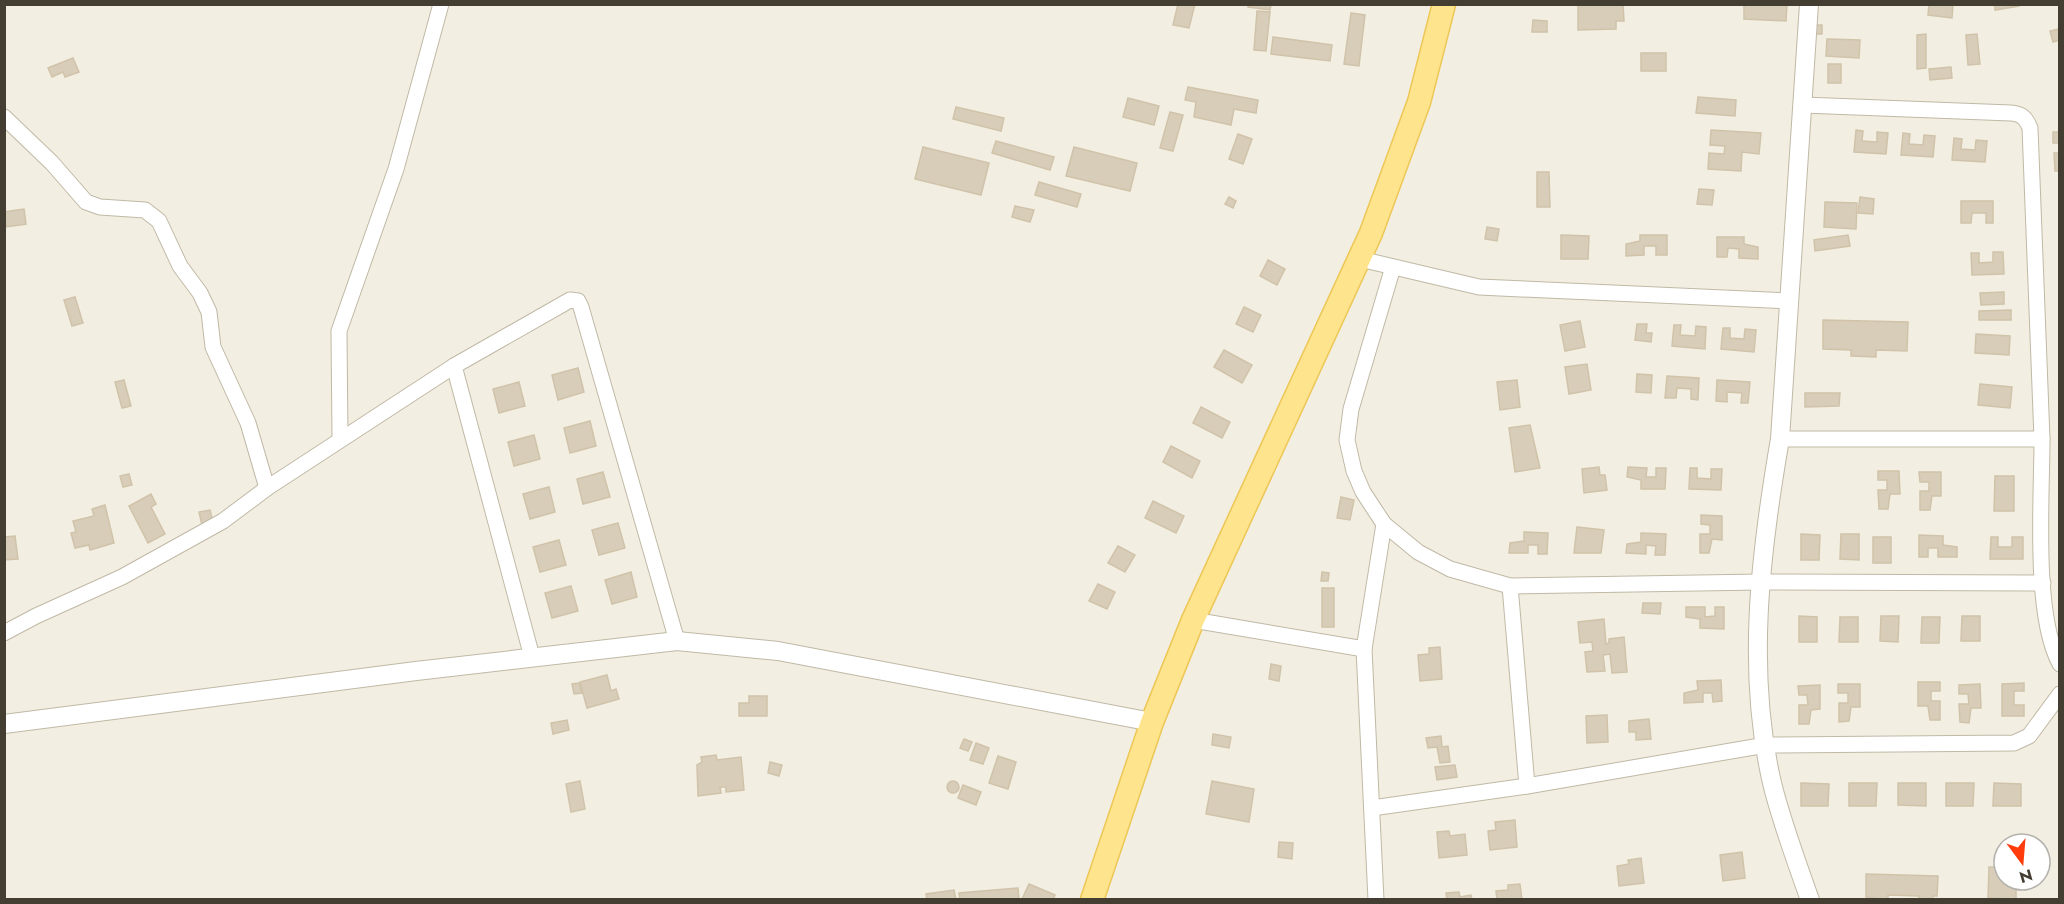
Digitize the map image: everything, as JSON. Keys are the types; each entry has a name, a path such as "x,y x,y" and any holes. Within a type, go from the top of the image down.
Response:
{"main road":[{"path":"1092,900 1152,722 1193,620 1360,260 1412,124 1444,4"}],"street":[{"path":"340,439 339,331 396,169 441,4"},
{"path":"1809,4 1780,439 1768,502 1757,635 1761,707 1774,790 1810,900"},
{"path":"1803,105 2011,113 2019,114 2028,122 2042,439 2043,583 2048,637 2060,664"},
{"path":"4,117 52,163 86,202 100,207 145,210 159,221 180,266 200,293 209,312 213,347 248,423 267,488"},
{"path":"1360,260 1479,287 1790,301"},
{"path":"1393,267 1351,409 1347,440 1354,471 1363,492 1384,525 1418,552 1450,569 1510,586 1761,582 2043,583"},
{"path":"4,633 163,556 223,521 340,439 454,366 563,304 578,301 677,641"},
{"path":"454,366 532,657"},
{"path":"1780,439 2042,439"},
{"path":"1376,900 1365,649 1384,525"},
{"path":"1510,586 1527,786"},
{"path":"1193,620 1365,649"},
{"path":"4,724 532,657 677,641 778,651 1152,722"},
{"path":"1372,808 1527,786 1766,745 2014,743 2029,736 2060,694"}],"building":[{"path":"1178,4 1195,4 1189,28 1173,25"},
{"path":"1248,4 1271,4 1270,10 1248,7"},
{"path":"1578,4 1623,4 1624,21 1616,21 1616,29 1578,30"},
{"path":"1744,4 1787,4 1786,21 1744,19"},
{"path":"1929,4 1953,4 1952,18 1928,15"},
{"path":"1995,4 2019,4 2019,6 1995,10"},
{"path":"1257,11 1270,12 1266,51 1254,50"},
{"path":"1351,13 1365,15 1359,66 1344,64"},
{"path":"1533,20 1547,21 1547,32 1532,32"},
{"path":"1814,25 1822,25 1822,34 1813,34"},
{"path":"2059,29 2060,40 2053,42 2050,31"},
{"path":"1926,34 1926,68 1917,69 1917,35"},
{"path":"1977,34 1980,64 1968,65 1966,35"},
{"path":"1273,37 1332,45 1330,61 1271,54"},
{"path":"1827,39 1860,40 1859,58 1826,56"},
{"path":"1641,53 1666,53 1666,71 1641,71"},
{"path":"73,58 79,72 65,77 63,72 52,77 48,68"},
{"path":"1828,64 1841,64 1841,83 1828,83"},
{"path":"1951,67 1952,78 1930,80 1929,69"},
{"path":"1188,87 1258,100 1256,113 1234,109 1231,125 1194,117 1196,102 1185,100"},
{"path":"1698,97 1736,100 1735,116 1696,113"},
{"path":"1128,98 1159,106 1154,125 1123,117"},
{"path":"956,107 1004,118 1001,131 953,119"},
{"path":"1170,112 1183,115 1173,151 1160,148"},
{"path":"1711,130 1761,133 1759,154 1742,152 1741,171 1708,169 1709,153 1724,154 1725,146 1710,145"},
{"path":"1856,130 1863,131 1862,141 1877,142 1877,132 1888,133 1886,154 1854,152"},
{"path":"2053,132 2060,132 2060,143 2053,143"},
{"path":"1903,133 1910,134 1909,144 1923,145 1924,135 1935,136 1933,157 1901,155"},
{"path":"1238,134 1252,139 1243,164 1229,159"},
{"path":"1954,138 1962,139 1961,149 1975,150 1976,140 1987,141 1985,162 1952,160"},
{"path":"996,141 1054,157 1050,170 992,153"},
{"path":"923,147 989,163 981,195 915,179"},
{"path":"1074,147 1137,163 1130,191 1066,176"},
{"path":"2054,153 2060,153 2060,171 2055,171"},
{"path":"1537,172 1549,172 1550,207 1537,207"},
{"path":"1039,182 1081,194 1077,207 1035,195"},
{"path":"1699,189 1714,190 1712,205 1697,204"},
{"path":"1229,197 1236,201 1233,208 1225,204"},
{"path":"1860,197 1874,199 1873,214 1858,213"},
{"path":"1961,201 1993,201 1993,223 1986,223 1986,213 1972,213 1971,223 1961,223"},
{"path":"1825,202 1857,203 1856,229 1824,227"},
{"path":"1015,206 1034,210 1030,222 1012,217"},
{"path":"24,209 26,224 6,227 4,212"},
{"path":"1487,227 1499,229 1497,241 1485,239"},
{"path":"1561,235 1589,236 1588,259 1561,259"},
{"path":"1640,235 1667,235 1667,255 1656,255 1656,246 1644,246 1644,255 1626,256 1626,244 1640,241"},
{"path":"1848,235 1850,246 1815,251 1814,240"},
{"path":"1717,237 1744,237 1744,244 1758,247 1758,259 1739,258 1739,249 1728,248 1727,257 1717,257"},
{"path":"1993,252 2003,252 2004,274 1972,275 1971,253 1979,253 1979,263 1993,262"},
{"path":"1268,260 1285,269 1277,285 1260,276"},
{"path":"2004,292 2004,304 1981,305 1980,293"},
{"path":"75,297 83,323 72,326 64,300"},
{"path":"1244,307 1261,315 1253,332 1236,324"},
{"path":"2011,310 2011,320 1979,320 1979,311"},
{"path":"1823,320 1908,322 1907,351 1876,350 1876,357 1851,356 1851,350 1823,349"},
{"path":"1580,321 1585,347 1565,351 1560,325"},
{"path":"1637,324 1647,324 1646,333 1652,333 1651,342 1635,340"},
{"path":"1674,325 1681,325 1680,335 1695,336 1696,326 1706,327 1705,349 1672,346"},
{"path":"1723,328 1730,328 1730,338 1744,339 1745,329 1756,330 1754,352 1721,349"},
{"path":"1976,334 2010,336 2009,355 1975,353"},
{"path":"1224,350 1252,365 1242,383 1214,367"},
{"path":"1587,364 1591,390 1569,394 1565,367"},
{"path":"578,368 584,392 558,400 552,375"},
{"path":"1637,374 1652,375 1651,393 1636,392"},
{"path":"1667,376 1699,378 1698,400 1691,399 1691,389 1677,388 1676,398 1665,398"},
{"path":"124,380 131,406 122,408 115,382"},
{"path":"1517,380 1520,407 1500,410 1497,382"},
{"path":"1717,380 1750,382 1748,403 1741,403 1742,393 1727,392 1727,402 1716,401"},
{"path":"519,382 525,406 499,413 493,389"},
{"path":"1980,384 2012,387 2010,408 1978,405"},
{"path":"1805,393 1840,393 1839,406 1805,407"},
{"path":"1201,407 1230,422 1222,438 1193,423"},
{"path":"590,421 596,446 570,453 564,428"},
{"path":"1530,425 1540,468 1515,472 1509,428"},
{"path":"534,435 540,459 514,466 508,442"},
{"path":"1171,446 1200,461 1192,478 1163,462"},
{"path":"1599,467 1600,475 1605,475 1607,490 1584,493 1582,469"},
{"path":"1628,467 1647,468 1646,477 1656,477 1656,468 1666,468 1665,489 1641,489 1641,480 1627,477"},
{"path":"1690,468 1697,468 1697,478 1711,479 1711,469 1722,469 1721,490 1689,489"},
{"path":"1878,471 1899,471 1900,494 1890,494 1888,509 1879,509 1878,490 1887,490 1887,480 1878,480"},
{"path":"603,472 610,497 583,504 577,479"},
{"path":"1919,472 1941,472 1941,496 1932,496 1930,510 1920,510 1920,491 1929,491 1929,482 1920,482"},
{"path":"129,474 132,485 123,487 120,476"},
{"path":"1995,476 2014,476 2014,511 1994,511"},
{"path":"549,487 555,512 530,519 523,494"},
{"path":"151,494 156,504 151,507 165,534 148,543 129,506"},
{"path":"1341,497 1354,500 1350,520 1337,518"},
{"path":"1153,501 1184,516 1176,533 1145,518"},
{"path":"105,505 114,543 90,550 89,545 75,548 71,533 76,532 73,521 94,516 92,509"},
{"path":"210,510 213,522 202,525 199,512"},
{"path":"1701,515 1722,516 1722,540 1712,539 1709,553 1700,553 1700,534 1710,534 1710,525 1701,524"},
{"path":"618,523 625,548 599,555 592,530"},
{"path":"1577,527 1604,530 1601,553 1574,553"},
{"path":"1524,532 1548,533 1547,554 1538,554 1538,545 1528,545 1528,553 1509,553 1510,543 1524,541"},
{"path":"1641,533 1666,534 1665,555 1655,555 1656,546 1646,545 1646,554 1626,553 1627,544 1641,542"},
{"path":"1801,534 1820,535 1819,560 1801,560"},
{"path":"1841,534 1859,534 1859,560 1840,559"},
{"path":"1919,535 1943,536 1943,545 1957,547 1957,557 1938,557 1938,548 1928,548 1928,557 1919,557"},
{"path":"15,536 18,559 4,560 4,537"},
{"path":"1873,537 1891,537 1891,563 1873,563"},
{"path":"1991,537 1998,537 1998,547 2012,547 2012,537 2023,537 2023,559 1990,559"},
{"path":"559,540 566,565 540,572 533,547"},
{"path":"1118,546 1135,555 1125,572 1108,563"},
{"path":"631,572 637,597 612,604 605,580"},
{"path":"1322,572 1329,573 1328,581 1321,581"},
{"path":"1098,584 1115,592 1107,609 1089,601"},
{"path":"571,586 578,611 552,618 545,593"},
{"path":"1322,588 1334,588 1334,627 1322,627"},
{"path":"1643,603 1661,603 1660,614 1642,613"},
{"path":"1686,607 1705,607 1705,617 1715,616 1715,607 1724,607 1724,629 1700,628 1700,619 1686,617"},
{"path":"1799,616 1817,617 1817,642 1799,642"},
{"path":"1881,616 1899,616 1898,642 1880,641"},
{"path":"1962,616 1980,616 1980,641 1961,641"},
{"path":"1840,617 1858,617 1858,642 1839,642"},
{"path":"1922,617 1940,617 1939,643 1921,643"},
{"path":"1604,619 1606,644 1609,643 1609,639 1624,637 1627,672 1612,673 1610,654 1603,655 1605,671 1587,672 1585,652 1593,651 1592,642 1580,643 1578,622"},
{"path":"1440,647 1442,679 1420,681 1418,655 1429,654 1429,648"},
{"path":"1271,664 1281,666 1279,681 1269,679"},
{"path":"607,675 611,691 616,689 619,699 587,708 580,682"},
{"path":"1721,680 1722,701 1713,702 1712,693 1703,693 1703,702 1684,703 1684,693 1698,690 1697,681"},
{"path":"1918,682 1940,682 1940,691 1931,691 1931,701 1940,701 1940,720 1930,720 1928,706 1918,706"},
{"path":"579,683 582,693 574,694 572,684"},
{"path":"2024,683 2024,691 2014,691 2014,705 2024,705 2024,716 2002,716 2002,684"},
{"path":"1838,684 1860,684 1860,707 1851,707 1849,721 1839,722 1839,703 1848,703 1848,693 1838,693"},
{"path":"1980,684 1981,708 1971,708 1969,723 1960,722 1959,704 1969,704 1968,694 1959,694 1959,685"},
{"path":"1820,685 1820,709 1811,710 1809,724 1799,724 1799,705 1808,705 1807,695 1799,695 1798,686"},
{"path":"749,696 767,696 767,716 739,716 739,703 749,703"},
{"path":"1607,715 1608,742 1587,743 1586,716"},
{"path":"1649,719 1651,739 1636,740 1636,732 1629,732 1629,721"},
{"path":"567,720 569,730 553,734 551,723"},
{"path":"1213,734 1231,737 1229,748 1212,745"},
{"path":"1441,736 1442,747 1448,746 1450,762 1440,763 1437,747 1428,748 1426,738"},
{"path":"964,739 972,742 968,751 960,748"},
{"path":"976,743 989,748 983,764 970,760"},
{"path":"716,755 717,760 741,757 744,790 726,792 726,787 720,787 721,793 698,796 697,765 702,762 701,757"},
{"path":"998,756 1016,762 1008,789 989,783"},
{"path":"770,762 782,765 779,776 768,773"},
{"path":"1455,765 1457,777 1437,780 1435,767"},
{"path":"580,781 585,809 571,812 566,784"},
{"path":"955,781 959,787 955,793 951,793 947,785"},
{"path":"1212,781 1254,789 1249,822 1206,814"},
{"path":"1801,783 1829,784 1828,806 1801,806"},
{"path":"1849,783 1877,783 1876,806 1849,806"},
{"path":"1898,783 1926,783 1926,806 1898,805"},
{"path":"1946,783 1974,783 1973,806 1946,806"},
{"path":"1994,783 2021,784 2021,806 1993,806"},
{"path":"963,785 981,792 976,805 958,798"},
{"path":"1515,820 1517,847 1490,850 1488,831 1496,830 1495,822"},
{"path":"1449,831 1450,836 1465,834 1467,855 1439,858 1437,832"},
{"path":"1279,842 1293,843 1292,859 1278,857"},
{"path":"1742,852 1745,878 1723,881 1720,855"},
{"path":"1641,858 1644,883 1619,886 1617,866 1629,864 1628,860"},
{"path":"1989,867 1992,867 1992,892 2016,892 2016,899 1988,898"},
{"path":"1866,874 1938,876 1937,896 1933,896 1932,900 1919,900 1919,896 1888,895 1888,900 1866,897"},
{"path":"1029,884 1055,895 1053,900 1022,899"},
{"path":"1520,884 1522,900 1497,900 1496,891 1508,890 1508,885"},
{"path":"1018,888 1019,900 960,900 959,893"},
{"path":"954,890 956,900 927,900 926,894"},
{"path":"1459,892 1460,897 1471,895 1472,900 1447,900 1446,893"}]}
